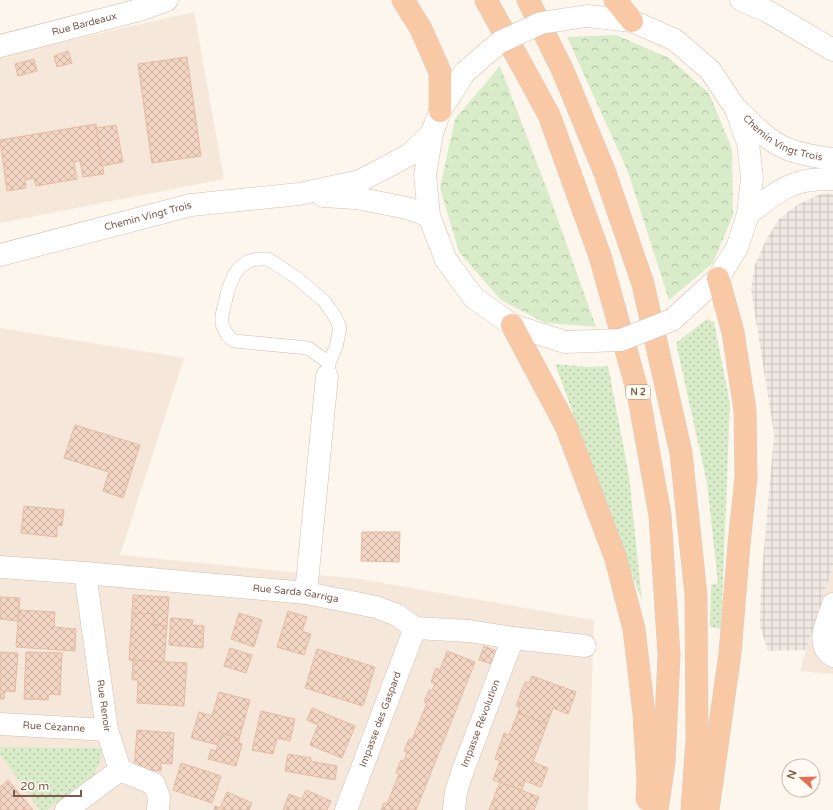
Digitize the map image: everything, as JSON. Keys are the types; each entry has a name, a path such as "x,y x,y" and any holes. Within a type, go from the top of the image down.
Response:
{"highway":[{"path":"403,0 421,29 440,72 440,111"},
{"name":"N 2","path":"486,0 549,115 600,256 638,393 660,516 669,656 664,763 656,810"},
{"path":"528,0 563,71 605,173 633,254 643,284 681,453 696,595 697,739 692,810"},
{"path":"615,0 632,21"},
{"path":"708,810 730,653 746,477 745,410 733,332 718,278"},
{"path":"512,325 566,426 616,559 634,629 645,722 648,780 647,810"}],"street":[{"name":"Rue Bardeaux","path":"0,46 143,9 167,0"},
{"path":"741,0 767,11 833,50"},
{"path":"587,16 632,21 675,40 710,70 736,109 749,150 752,178 748,214 737,248 718,278 672,320 621,340 565,342 512,325 474,298 446,260 429,216 425,174 432,133 440,111 465,72 500,42 541,23 587,16"},
{"name":"Chemin Vingt Trois","path":"736,109 759,131 785,148 833,159"},
{"name":"Chemin Vingt Trois","path":"0,255 191,205 299,194 360,181 409,155 432,133"},
{"path":"748,214 778,192 793,185 804,181 833,179"},
{"name":"Chemin Vingt Trois","path":"299,194 356,198 406,208 429,216"},
{"path":"306,593 328,369"},
{"name":"Rue Sarda Garriga","path":"0,567 85,573 306,593 376,607 397,615 415,628"},
{"name":"Rue Renoir","path":"85,573 107,730 120,770"},
{"path":"833,604 823,634 824,644 828,653 833,656"},
{"path":"415,628 469,632 585,646"},
{"name":"Impasse des Gaspard","path":"346,810 415,628"},
{"name":"Impasse Révolution","path":"454,810 456,792 463,770 513,638"},
{"name":"Rue Cézanne","path":"0,724 107,730"},
{"path":"66,810 120,770 154,784 159,797 158,810"}],"lane":[{"path":"268,259 296,278 324,301 336,318 340,328 336,347 328,369 308,348 234,341 227,335 222,324 222,315 228,290 234,275 240,267 250,261 268,259"}],"shaded area":[{"path":"194,12 224,179 0,223 0,56"},
{"path":"823,193 833,194 833,566 806,650 768,651 760,626 761,585 774,434 751,289 755,265 766,240 779,219 797,205"},
{"path":"0,328 184,358 120,555 360,579 594,620 588,810 0,810"},
{"path":"833,566 833,674 800,671 806,650"}],"green space":[{"path":"616,35 669,58 709,93 732,149 733,215 713,263 669,300 628,172 567,37"},
{"path":"500,66 551,200 596,327 545,323 501,300 459,252 440,188 455,119"},
{"path":"707,319 714,322 730,404 721,629 710,627 711,585 718,583 707,483 676,343"},
{"path":"555,364 588,367 608,366 629,476 642,601"},
{"path":"0,747 102,748 102,756 94,775 47,810 40,810 0,754"}],"building":[{"path":"68,51 72,63 57,67 54,56"},
{"path":"187,57 201,156 152,163 138,64"},
{"path":"34,59 37,71 18,76 15,64"},
{"path":"96,124 104,174 83,177 80,161 74,162 77,179 36,186 34,178 25,180 26,188 7,191 0,140"},
{"path":"116,125 123,162 102,166 96,128"},
{"path":"75,425 140,445 123,498 103,491 109,472 64,458"},
{"path":"24,506 64,510 62,526 57,525 57,537 21,533"},
{"path":"362,532 400,532 399,562 361,561"},
{"path":"133,595 169,597 167,626 153,625 154,614 132,613"},
{"path":"0,597 20,598 18,621 0,619"},
{"path":"19,610 55,612 54,627 76,629 75,651 16,647"},
{"path":"288,611 307,617 302,631 311,634 304,655 277,647"},
{"path":"132,613 154,614 153,625 167,626 164,662 129,660"},
{"path":"239,613 262,620 254,647 231,639"},
{"path":"171,618 193,620 192,625 204,626 203,648 169,645"},
{"path":"484,646 496,651 492,664 479,660"},
{"path":"230,648 252,655 246,673 224,666"},
{"path":"317,649 375,667 363,706 305,688"},
{"path":"447,651 475,662 416,810 381,810 384,803 387,804 399,774 396,773 401,760 404,761 407,753 404,751 409,739 412,740 427,703 424,702 429,690 432,691 435,684 431,682 436,668 440,670"},
{"path":"0,652 18,653 15,692 5,691 4,699 0,699"},
{"path":"26,652 62,653 60,695 49,694 48,700 24,699"},
{"path":"133,660 187,663 184,706 137,703 138,680 132,680"},
{"path":"532,676 576,692 568,714 553,708 547,724 518,713 520,707 516,706 525,682 529,683"},
{"path":"219,692 250,700 239,739 222,733 218,745 191,738 199,712 212,716"},
{"path":"312,708 355,726 342,758 310,745 318,725 307,720"},
{"path":"261,711 295,719 290,741 277,738 273,754 252,750"},
{"path":"518,713 547,724 533,762 548,768 541,787 525,781 522,790 493,780 500,761 495,759 504,733 509,735"},
{"path":"137,730 174,733 172,764 161,763 161,771 134,769"},
{"path":"222,733 239,739 238,742 242,744 236,766 208,759 211,749 216,751"},
{"path":"288,754 311,758 310,761 337,766 335,780 285,771"},
{"path":"181,763 221,776 212,803 173,790"},
{"path":"8,780 33,810 0,810 0,787"},
{"path":"500,782 539,797 534,810 489,810"},
{"path":"306,790 331,801 327,810 283,810 289,794 302,799"},
{"path":"227,792 252,803 249,810 214,810 215,806 220,808"}]}
